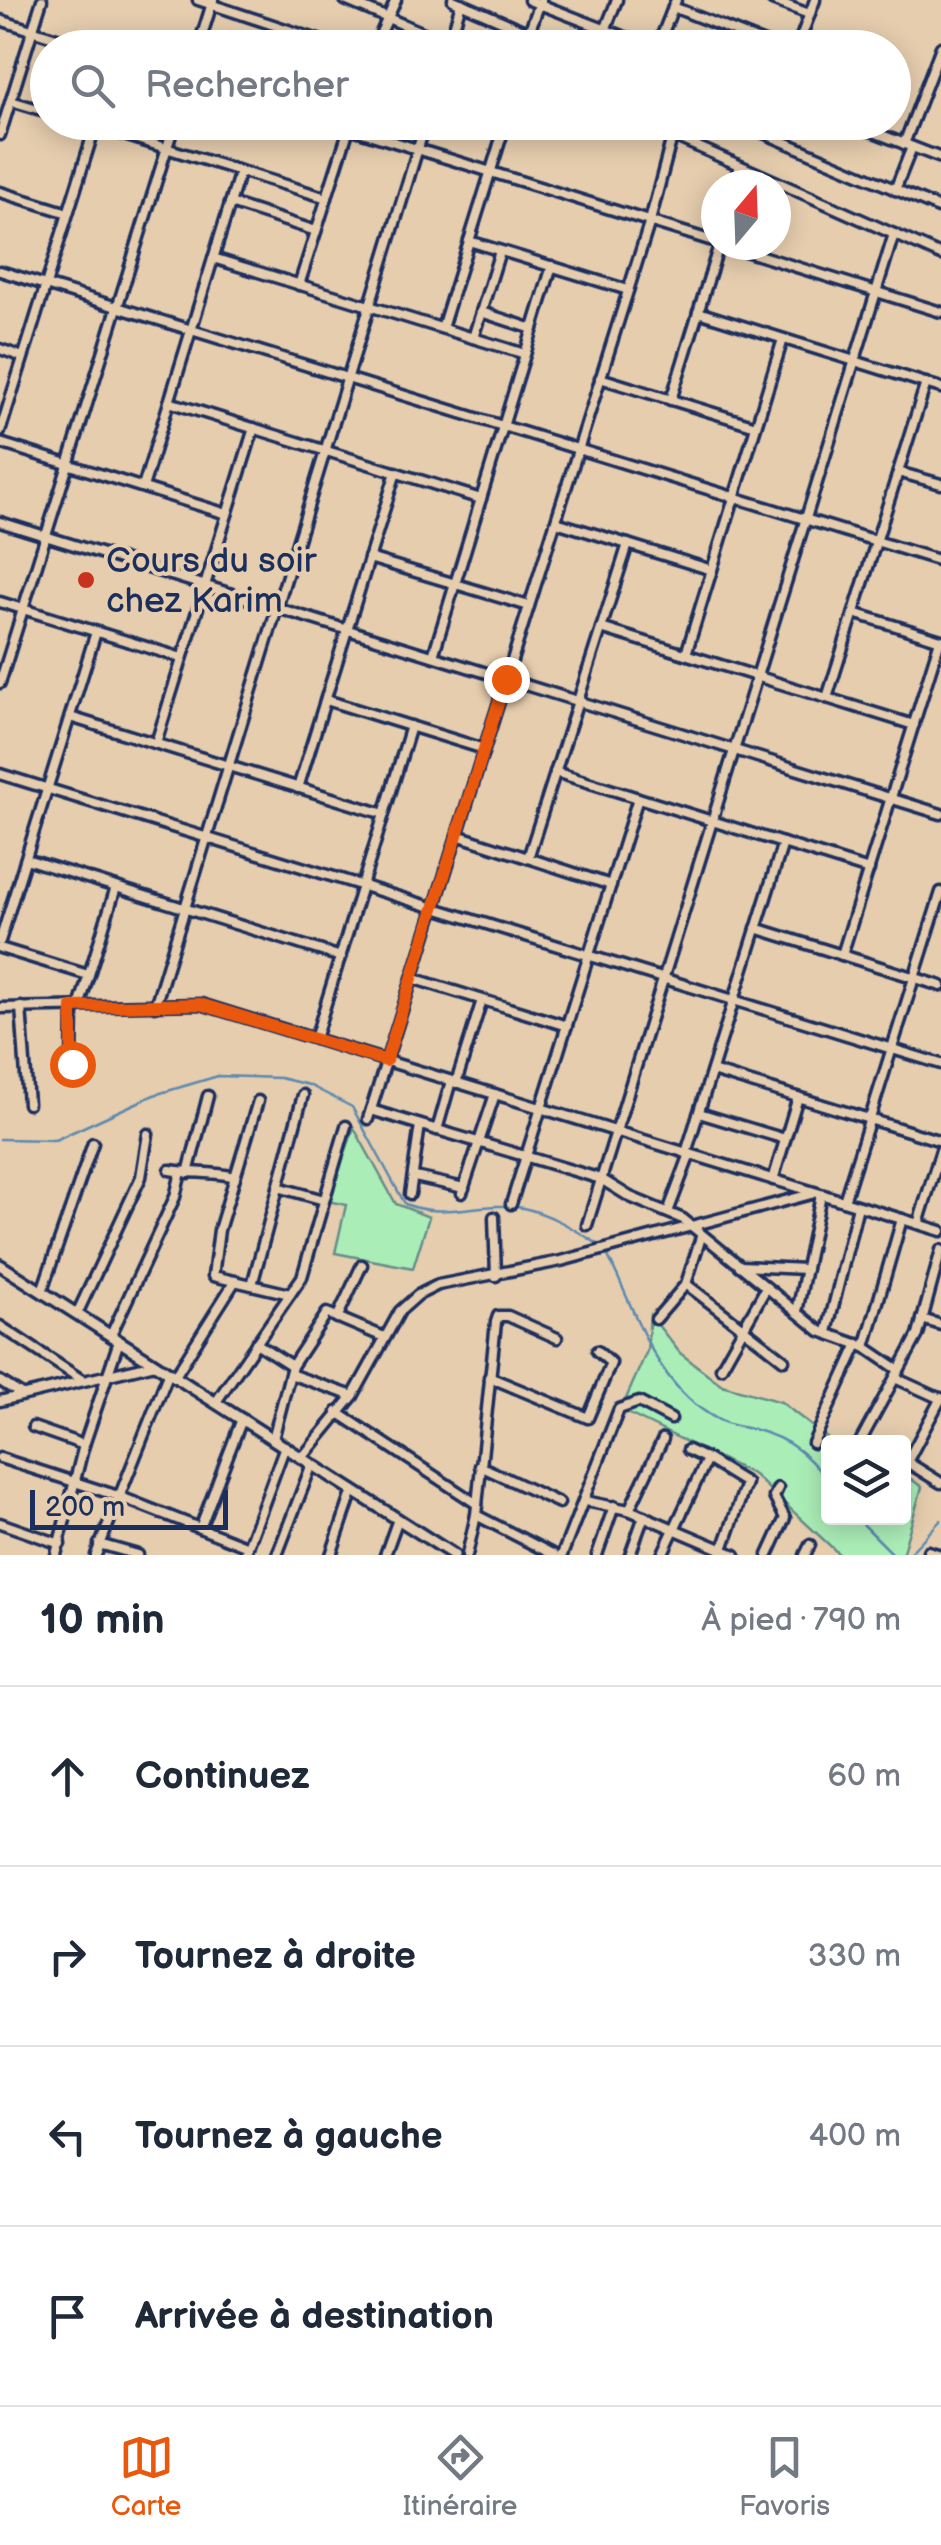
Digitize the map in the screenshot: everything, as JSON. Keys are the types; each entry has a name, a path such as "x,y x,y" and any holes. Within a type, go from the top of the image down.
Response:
{"street":[{"path":"0,20 32,30 42,0"},
{"path":"198,0 292,30"},
{"path":"345,0 412,30"},
{"path":"380,30 396,0"},
{"path":"529,0 606,30 617,0"},
{"path":"772,0 810,14"},
{"path":"804,30 815,0"},
{"path":"203,30 212,2"},
{"path":"452,30 457,2 524,30"},
{"path":"532,30 540,2"},
{"path":"663,30 674,4 735,30"},
{"path":"0,135 30,37"},
{"path":"911,137 941,49"},
{"path":"11,100 30,106"},
{"path":"0,432 91,140"},
{"path":"137,140 327,198"},
{"path":"0,683 169,140"},
{"path":"300,284 345,140"},
{"path":"391,140 701,238"},
{"path":"155,1006 421,140"},
{"path":"442,328 500,140"},
{"path":"671,140 650,222 370,1115 420,1125 601,1179 690,1225 797,1312 827,1332 861,1345 897,1374 941,1399 911,1451"},
{"path":"679,140 941,255"},
{"path":"780,140 941,210"},
{"path":"893,140 941,158"},
{"path":"895,190 910,140"},
{"path":"738,170 739,166"},
{"path":"143,488 240,172"},
{"path":"0,192 68,214"},
{"path":"230,203 316,231"},
{"path":"587,1225 894,234"},
{"path":"469,241 628,290"},
{"path":"473,338 500,250"},
{"path":"213,258 526,354"},
{"path":"671,400 715,260"},
{"path":"772,260 941,312"},
{"path":"433,656 552,266"},
{"path":"0,271 941,561"},
{"path":"481,312 533,328"},
{"path":"698,312 941,388"},
{"path":"686,654 783,339"},
{"path":"0,349 24,356"},
{"path":"600,378 756,426"},
{"path":"827,698 926,383"},
{"path":"169,402 481,499"},
{"path":"156,743 254,428"},
{"path":"0,443 227,514"},
{"path":"298,788 396,472"},
{"path":"898,472 941,484"},
{"path":"0,522 941,814"},
{"path":"556,522 712,570"},
{"path":"528,858 628,544"},
{"path":"369,558 529,606"},
{"path":"0,602 182,658"},
{"path":"842,955 941,640 854,613"},
{"path":"601,628 914,725"},
{"path":"88,975 0,944 96,632"},
{"path":"326,700 484,749"},
{"path":"70,716 384,814"},
{"path":"315,1039 411,726"},
{"path":"555,772 868,870"},
{"path":"0,774 941,1064"},
{"path":"511,1204 638,798"},
{"path":"457,835 611,885"},
{"path":"668,1212 783,843"},
{"path":"26,859 340,957"},
{"path":"72,1064 76,1007 116,887"},
{"path":"844,1202 941,892"},
{"path":"756,928 941,986"},
{"path":"412,978 567,1026"},
{"path":"437,1130 482,1000"},
{"path":"0,1008 200,1004 941,1231"},
{"path":"21,1008 28,1104"},
{"path":"712,1071 941,1141"},
{"path":"416,1177 463,1191 494,1094"},
{"path":"56,1555 115,1338 184,1172 208,1096"},
{"path":"252,1285 303,1096"},
{"path":"773,1180 798,1098"},
{"path":"258,1101 212,1276 290,1294"},
{"path":"699,1113 785,1139"},
{"path":"410,1194 416,1177 420,1125"},
{"path":"216,1402 302,1277 346,1126"},
{"path":"77,1314 141,1177 148,1134"},
{"path":"42,1292 92,1143"},
{"path":"918,1224 941,1150"},
{"path":"170,1170 212,1171 235,1177"},
{"path":"278,1188 324,1200"},
{"path":"302,1458 353,1396 400,1311 418,1295 438,1285 496,1276 818,1194"},
{"path":"797,1312 818,1194"},
{"path":"927,1195 941,1199"},
{"path":"827,1332 858,1206"},
{"path":"494,1217 496,1276"},
{"path":"813,1443 861,1345 902,1219"},
{"path":"656,1319 686,1284 701,1237"},
{"path":"864,1435 922,1318 941,1250"},
{"path":"0,1265 454,1555"},
{"path":"337,1318 362,1265"},
{"path":"738,1266 806,1269"},
{"path":"96,1555 172,1374 235,1282"},
{"path":"686,1284 784,1360"},
{"path":"721,1368 766,1288"},
{"path":"273,1439 291,1370 326,1313 384,1337"},
{"path":"467,1555 476,1515 498,1316 508,1316 557,1338"},
{"path":"922,1318 941,1325"},
{"path":"0,1326 82,1380"},
{"path":"256,1344 291,1370 353,1396"},
{"path":"489,1377 588,1418 611,1363 597,1351"},
{"path":"0,1400 155,1364"},
{"path":"0,1381 22,1395"},
{"path":"562,1555 623,1404 651,1406 670,1419"},
{"path":"337,1412 476,1504"},
{"path":"200,1528 242,1419"},
{"path":"33,1427 84,1446"},
{"path":"629,1510 663,1440"},
{"path":"0,1458 118,1496 246,1551 284,1446"},
{"path":"688,1450 746,1484 722,1552"},
{"path":"662,1555 707,1459"},
{"path":"277,1555 312,1464"},
{"path":"911,1465 941,1483"},
{"path":"480,1466 559,1504"},
{"path":"768,1555 785,1518 774,1497 778,1488"},
{"path":"331,1555 353,1490"},
{"path":"585,1501 629,1510 735,1555"},
{"path":"598,1555 614,1506"},
{"path":"476,1515 554,1555"},
{"path":"630,1555 644,1516"},
{"path":"385,1555 398,1519"},
{"path":"0,1524 60,1544"},
{"path":"99,1544 138,1555"},
{"path":"804,1555 810,1545"},
{"path":"928,1551 940,1555"}],"green space":[{"path":"354,1128 396,1204 429,1217 413,1268 335,1253 346,1205 328,1201"},
{"path":"650,1315 680,1353 722,1385 781,1402 823,1435 821,1525 911,1525 902,1555 840,1555 754,1475 621,1410 647,1351"},
{"path":"911,1479 922,1487 911,1524"}],"waterway":[{"path":"0,1139 55,1140 154,1095 218,1076 280,1078 309,1085 352,1107 405,1204 434,1210 523,1208 554,1219 601,1246"},
{"path":"606,1252 650,1346 678,1388 719,1420 788,1443 821,1473"},
{"path":"908,1555 941,1520"},
{"path":"864,1525 894,1555"}],"place":[{"name":"Cours du soir chez Karim","path":"86,580"}],"route":[{"path":"72,1064 72,1007 200,1004 386,1061 506,679"}]}
